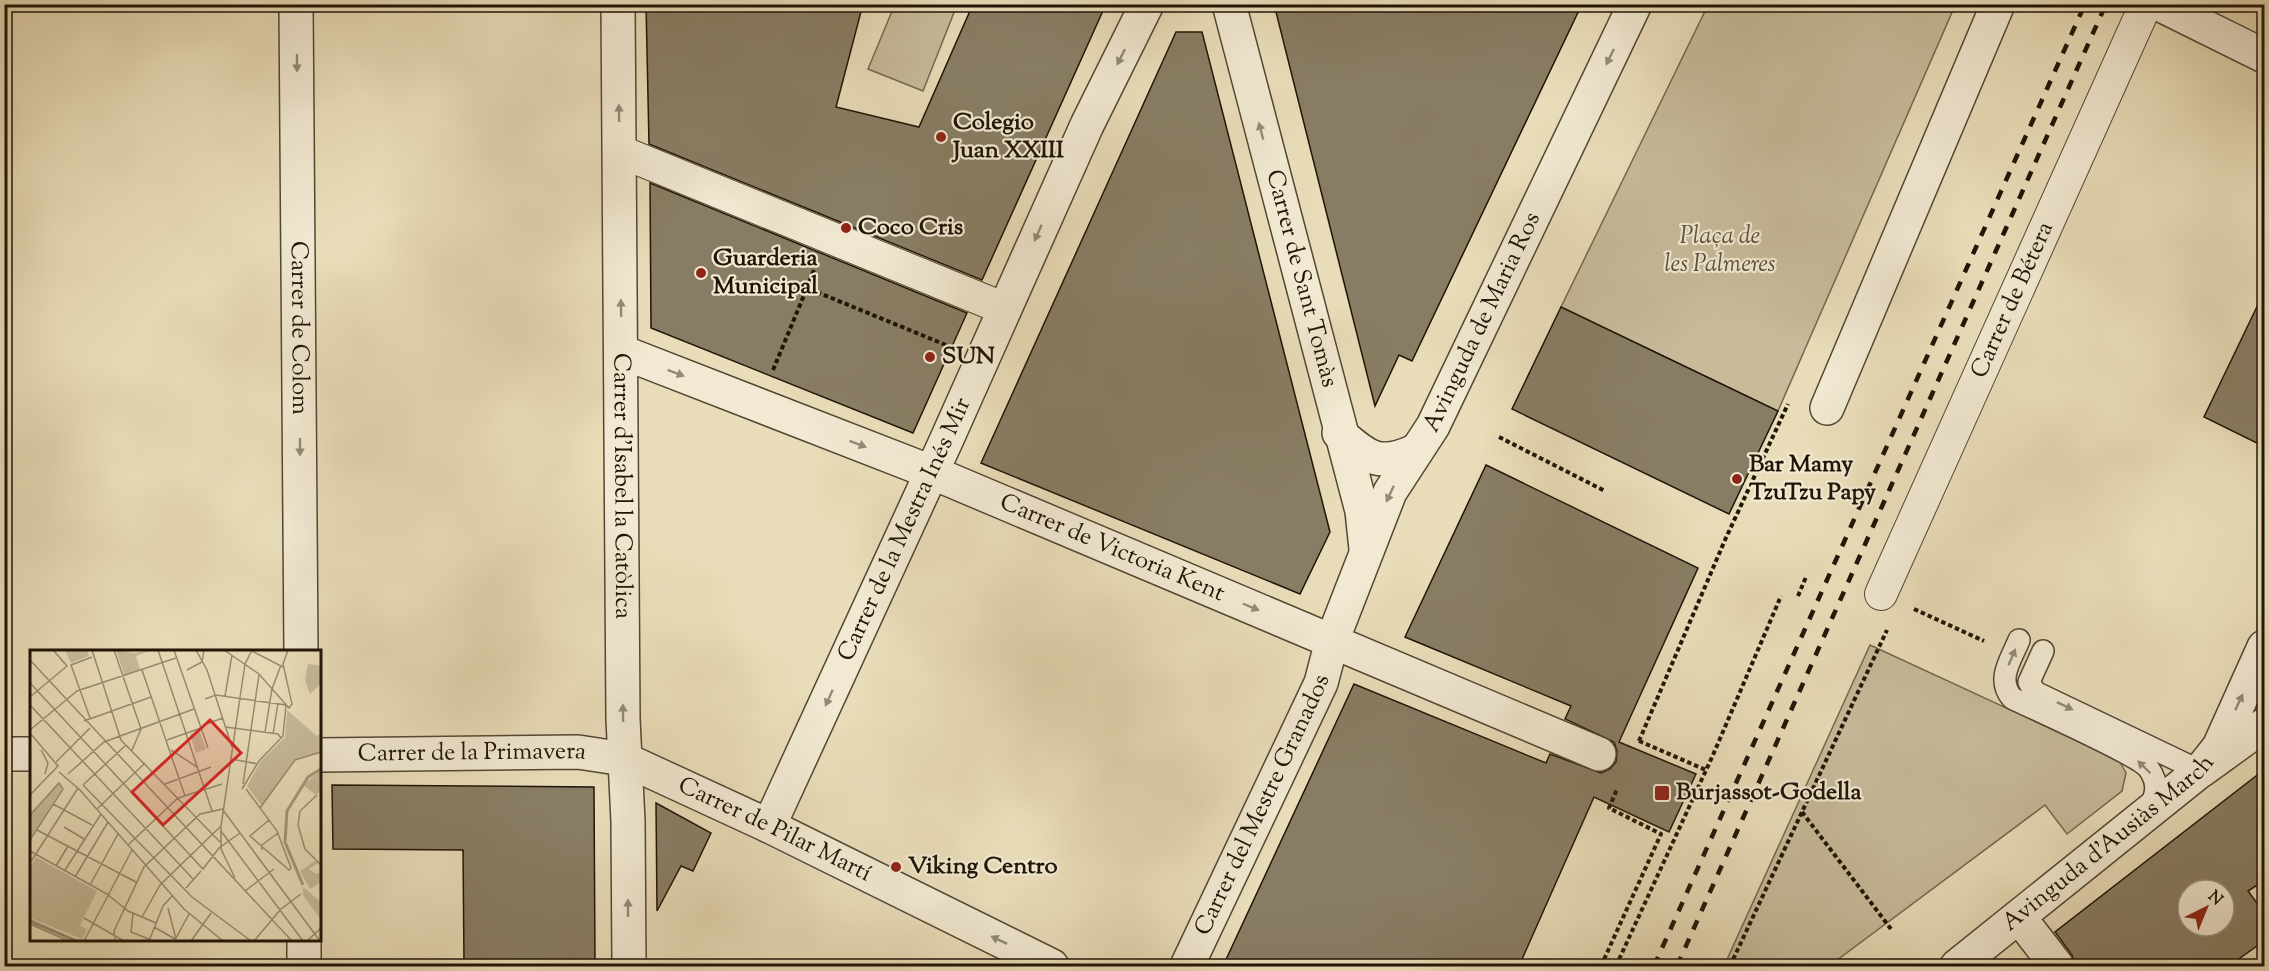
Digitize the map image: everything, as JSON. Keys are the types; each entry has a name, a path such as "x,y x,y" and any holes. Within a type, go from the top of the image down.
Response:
{"street":[{"name":"Carrer de Colom","path":"296,4 301,650"},
{"name":"Carrer d'Isabel la Catòlica","path":"618,4 624,759 628,822 628,966"},
{"name":"Carrer de la Mestra Inés Mir","path":"769,826 1087,125 1147,4"},
{"name":"Avinguda de Maria Ros","path":"1332,641 1390,492 1433,426 1635,4"},
{"path":"1827,408 1998,4"},
{"name":"Carrer de Bétera","path":"1886,609 2146,4"},
{"path":"2159,4 2265,56"},
{"name":"Carrer de Sant Tomàs","path":"1228,6 1339,433 1362,511 1366,554"},
{"path":"619,151 1005,309"},
{"name":"Carrer de Victoria Kent","path":"622,352 931,472 1599,754"},
{"path":"1339,433 1359,451 1376,460 1392,460 1415,451"},
{"name":"Carrer del Mestre Granados","path":"1187,966 1321,683 1332,641"},
{"path":"2200,771 2219,747 2265,647"},
{"name":"Avinguda d'Ausiàs March","path":"1957,966 2200,771 2265,725"},
{"name":"Carrer de la Primavera","path":"321,755 578,752 624,759"},
{"path":"4,754 30,754"},
{"name":"Carrer de Pilar Martí","path":"624,759 769,826 1052,966"},
{"path":"2019,917 2057,966"},
{"path":"304,941 304,966"}],"lane":[{"path":"2019,640 2004,677 2004,689 2012,698 2143,763 2156,785 2155,798 2144,818"},
{"path":"2043,651 2029,682 2035,692 2200,771"}],"path":[{"path":"769,380 828,236"},
{"path":"807,288 957,350"},
{"path":"1635,749 1725,540 1789,401"},
{"path":"1499,437 1605,491"},
{"path":"1798,596 1806,577"},
{"path":"1616,966 1706,770 1781,596"},
{"path":"1730,966 1802,812 1886,609"},
{"path":"1639,741 1706,770"},
{"path":"1601,966 1661,834 1609,808 1618,787"},
{"path":"1802,812 1891,929"}],"green space":[{"path":"895,4 957,5 923,91 868,69"},
{"name":"Plaça de les Palmeres","path":"1941,4 1953,10 1778,411 1561,307 1708,5"},
{"path":"1870,645 2119,760 2126,773 2122,791 2067,834 2045,805 1829,966 1724,966"}],"building":[{"name":"Colegio Juan XXIII","path":"646,4 863,4 836,107 919,127 973,4 1106,4 982,280 649,144"},
{"path":"1274,4 1582,4 1412,361 1399,355 1375,406"},
{"path":"1176,32 1202,32 1330,532 1300,594 981,463"},
{"path":"650,183 967,313 913,433 651,328"},
{"path":"2265,290 2265,447 2204,417"},
{"path":"1561,307 1778,411 1729,514 1512,409"},
{"path":"1486,465 1698,568 1619,742 1696,774 1669,832 1594,797 1519,966 1223,966 1354,684 1546,763 1550,754 1601,773 1610,769 1616,762 1617,751 1614,742 1565,719 1571,706 1405,637"},
{"path":"2265,769 2265,880 2248,891 2265,914 2265,940 2229,966 2075,966 2072,955 2055,932"},
{"path":"332,785 594,787 595,963 464,962 463,850 333,849"},
{"path":"656,803 711,833 693,871 681,866 657,911"}],"railway":[{"path":"1654,966 2085,4"},
{"path":"1677,966 2106,4"}],"place":[{"name":"Colegio Juan XXIII","path":"941,137"},
{"name":"Coco Cris","path":"846,228"},
{"name":"Guarderia Municipal","path":"701,273"},
{"name":"SUN","path":"930,357"},
{"name":"Bar Mamy TzuTzu Papy","path":"1737,479"},
{"name":"Burjassot-Godella","path":"1662,793"},
{"name":"Viking Centro","path":"896,867"}]}
